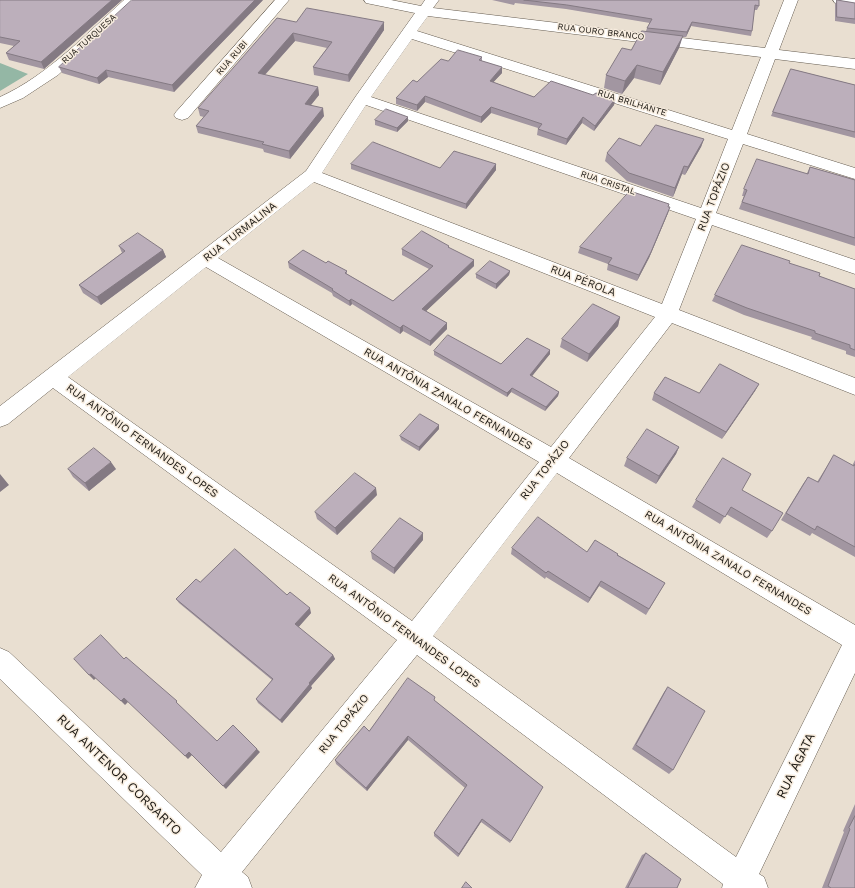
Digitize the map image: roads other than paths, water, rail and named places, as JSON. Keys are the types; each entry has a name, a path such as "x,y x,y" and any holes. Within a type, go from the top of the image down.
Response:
{"street":[{"name":"RUA TURQUESA","path":"0,103 26,91 45,78 132,0"},
{"name":"RUA RUBI","path":"182,115 282,0"},
{"name":"RUA OURO BRANCO","path":"371,0 428,5 855,64"},
{"name":"RUA TOPÁZIO","path":"223,883 668,314 791,0"},
{"path":"840,0 855,2"},
{"name":"RUA TURMALINA","path":"0,418 312,175 362,98 428,5"},
{"name":"RUA BRILHANTE","path":"409,33 855,174"},
{"name":"RUA CRISTAL","path":"362,98 855,267"},
{"name":"RUA PÉROLA","path":"312,175 855,387"},
{"name":"RUA ANTÔNIA ZANALO FERNANDES","path":"206,259 554,460 855,639"},
{"name":"RUA ANTÔNIO FERNANDES LOPES","path":"53,378 415,638 744,885"},
{"name":"RUA ÁGATA","path":"744,885 855,645"},
{"name":"RUA ANTENOR CORSARTO","path":"0,661 223,883"}]}
